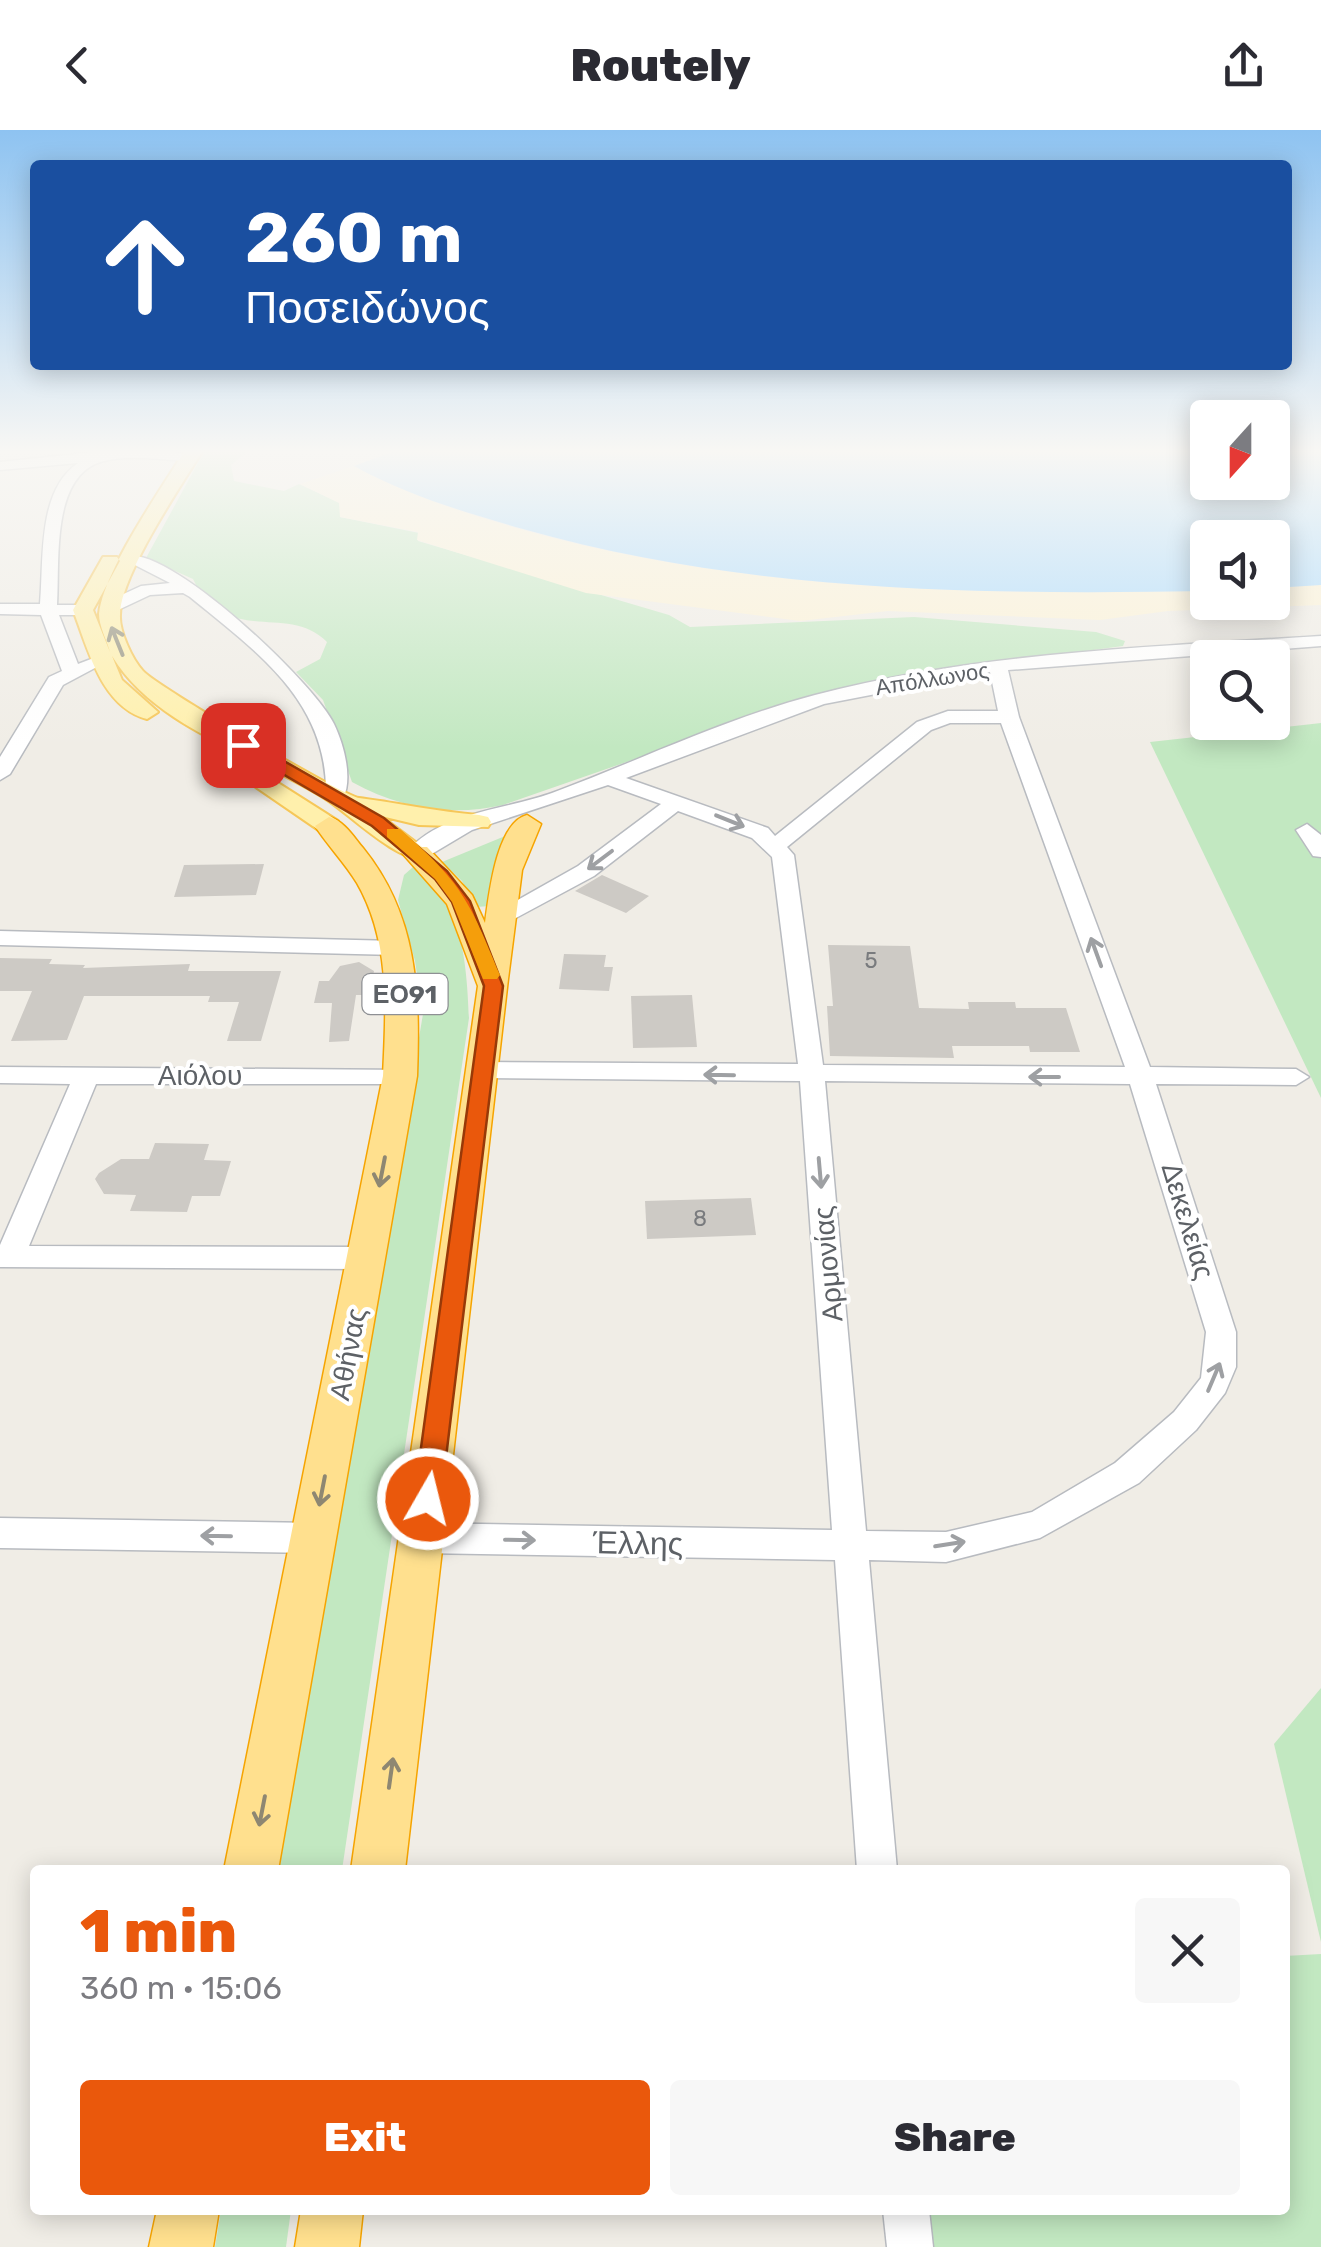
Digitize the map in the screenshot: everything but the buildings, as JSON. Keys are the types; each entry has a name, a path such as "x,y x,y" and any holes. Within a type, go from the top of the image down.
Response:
{"highway":[{"path":"494,986 508,870 527,824"},
{"path":"338,836 417,853"},
{"name":"Αθήνας","path":"252,1865 400,1076 405,988 388,913 338,836"},
{"path":"388,913 396,877 417,853"},
{"name":"ΕΟ91","path":"379,1865 494,986 461,901 417,853"},
{"path":"181,2247 187,2215"},
{"path":"327,2247 331,2215"}],"main road":[{"path":"83,610 114,551"},
{"path":"110,607 138,551"},
{"name":"ΕΟ91","path":"110,607 113,634 122,654 135,676 153,691 337,783 417,853"},
{"name":"ΕΟ91","path":"83,610 100,661 112,683 143,709 253,773 338,836"},
{"path":"337,783 418,818 478,822"}],"street":[{"path":"53,551 48,610 71,671"},
{"path":"135,559 192,587 312,700 324,720 337,783"},
{"path":"110,607 147,590 192,587"},
{"path":"0,609 83,610"},
{"name":"Απόλλωνος","path":"560,797 729,727 821,699 905,680 998,668 1321,642"},
{"path":"0,774 46,695 71,671 100,661"},
{"name":"Δεκελείας","path":"853,1548 946,1547 1040,1524 1127,1473 1185,1420 1214,1384 1221,1367 1220,1332 1142,1076 1009,716 998,668"},
{"path":"605,777 760,833 777,846 924,726 948,717 1009,716"},
{"path":"417,853 440,837 478,822 560,797"},
{"path":"417,853 449,852 527,824 560,797"},
{"path":"499,920 586,871 678,801"},
{"path":"1306,830 1321,851"},
{"name":"Αρμονίας","path":"777,846 783,855 812,1076 876,1865"},
{"path":"0,938 396,948"},
{"path":"486,1070 812,1076 1296,1077"},
{"path":"87,1074 5,1256 366,1258"},
{"name":"Αιόλου","path":"0,1075 400,1076"},
{"path":"0,1534 314,1538"},
{"name":"Έλλης","path":"422,1538 853,1548"},
{"path":"907,2215 910,2247"}],"green space":[{"path":"150,551 451,551 669,615 690,627 914,617 1096,632 1125,641 1123,646 909,675 799,702 503,805 444,810 406,804 352,782 323,700 296,672 320,659 327,642 294,625 240,619 222,612 207,600 193,579 146,558"},
{"path":"1321,723 1321,1098 1150,742 1190,738 1290,740 1290,726"},
{"path":"515,832 490,906 476,907 462,881 442,862"},
{"path":"413,867 430,879 452,913 464,955 469,1018 343,1865 280,1865 423,1014 415,961 398,900 404,875"},
{"path":"1321,1688 1321,1942 1274,1744"},
{"path":"1321,1954 1321,2247 933,2247 930,2215 1290,2215 1290,1956"},
{"path":"220,2215 290,2215 286,2247 215,2247"}],"sand":[{"path":"451,551 606,551 777,578 949,590 1190,591 1190,610 1100,620 888,611 800,621 586,593"},
{"path":"1321,585 1321,605 1290,606 1290,587"}],"water":[{"path":"611,551 1190,551 1190,591 948,590 777,577"},
{"path":"1290,551 1321,551 1321,585 1290,587"}],"slow traffic":[{"path":"394,833 441,875 461,901 490,975"}],"route":[{"path":"243,745 378,822 441,875 461,901 494,986 428,1499"}]}
